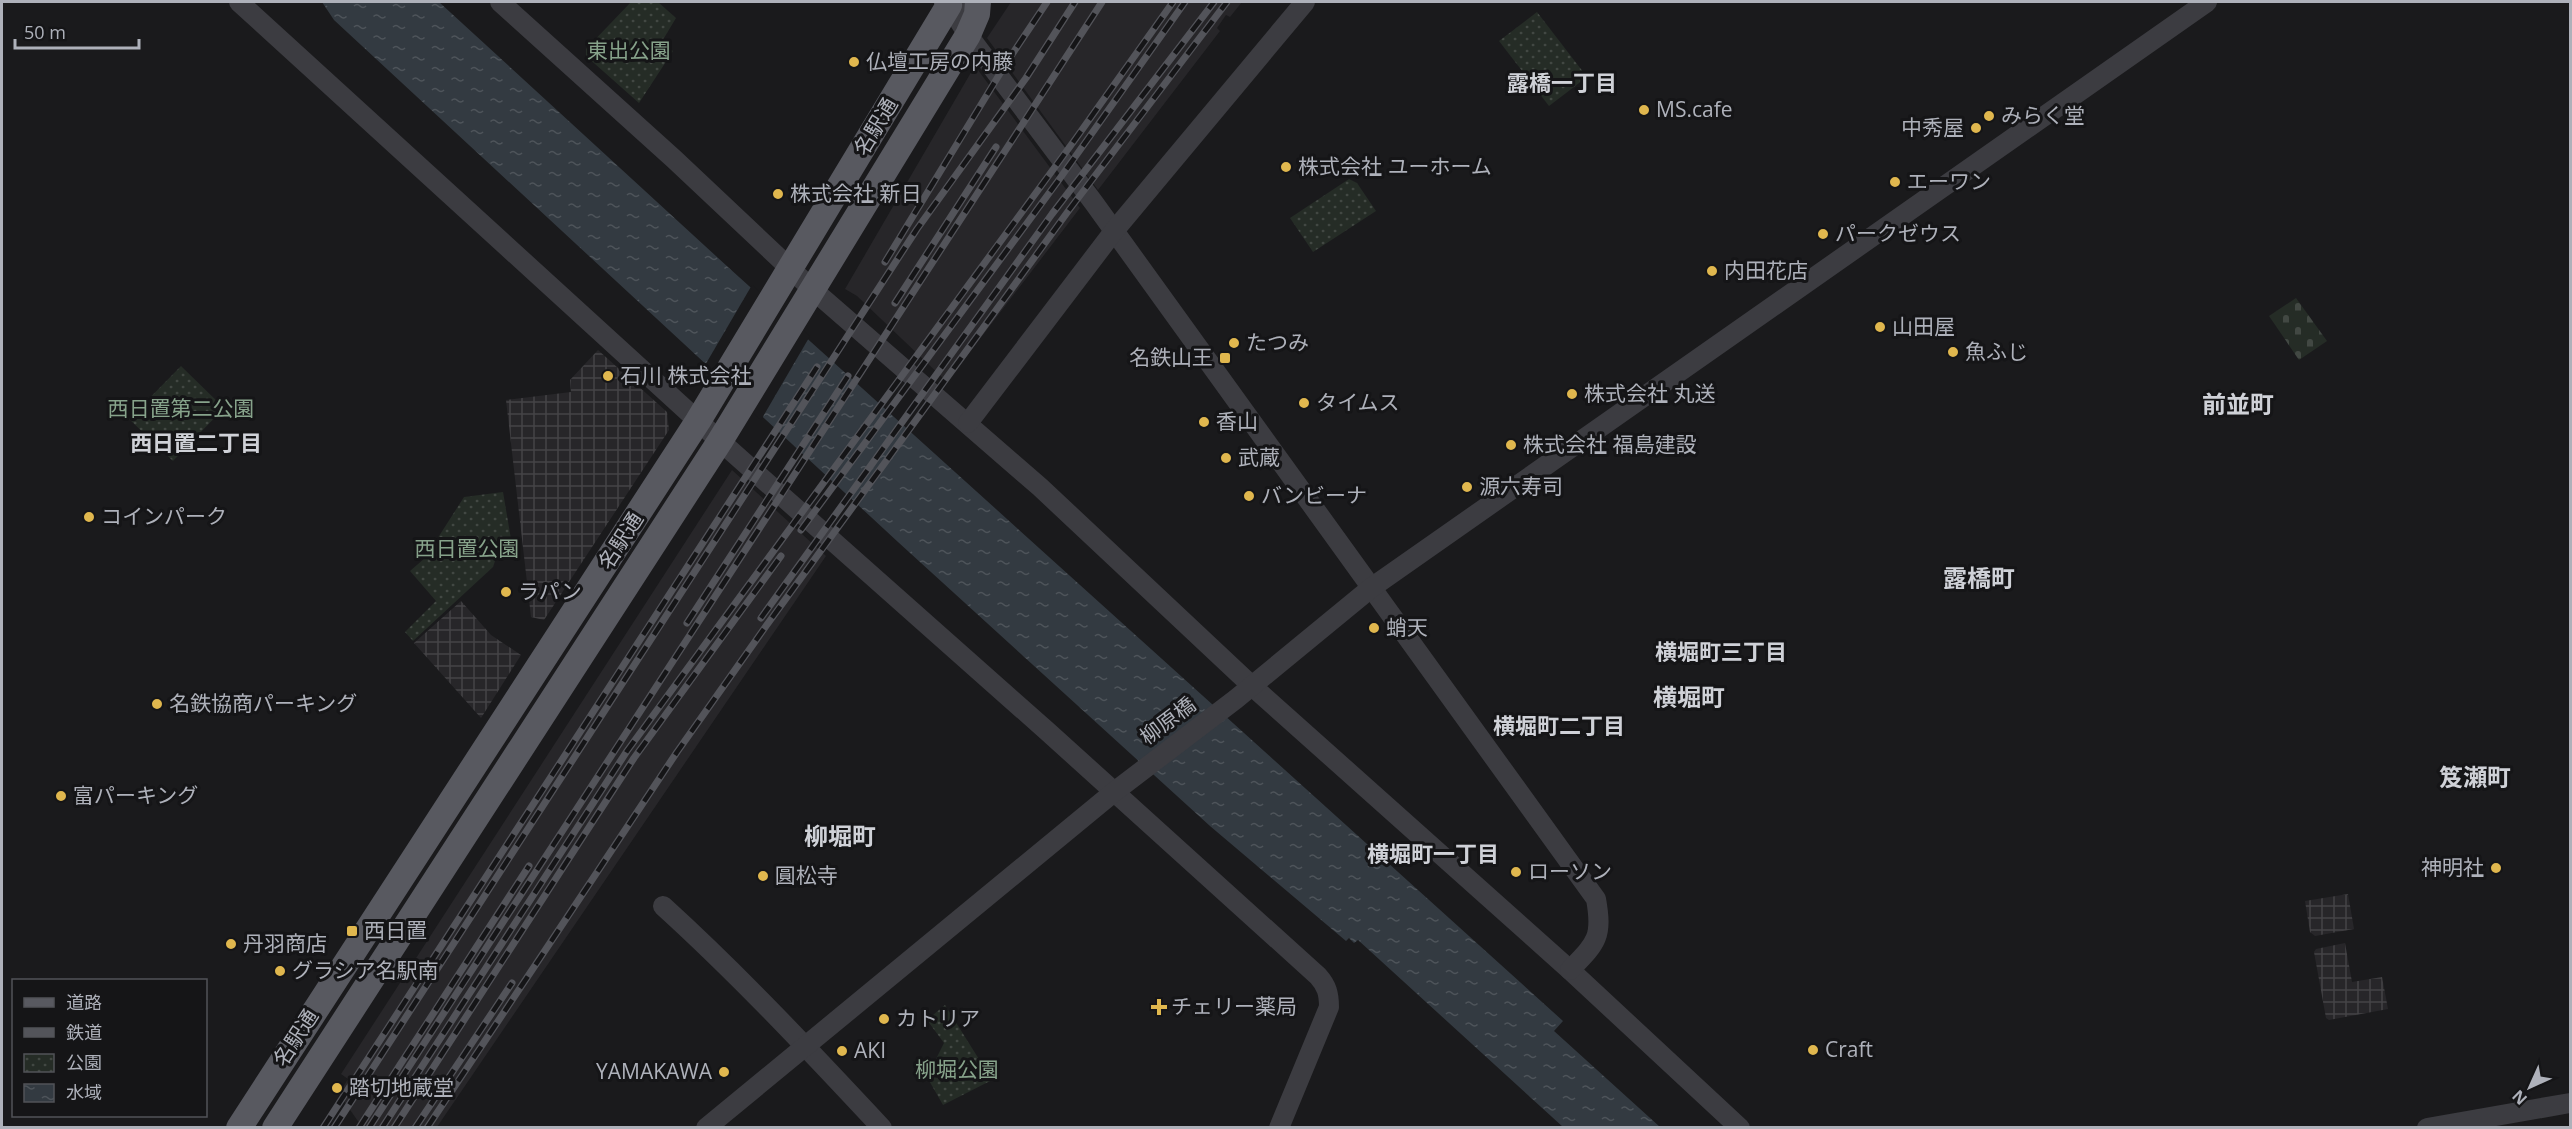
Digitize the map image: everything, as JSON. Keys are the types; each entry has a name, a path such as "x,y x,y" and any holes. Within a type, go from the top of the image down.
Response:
{"main road":[{"name":"名駅通","path":"274,1128 720,441 968,35 977,14 978,2"},
{"name":"名駅通","path":"239,1128 698,421 789,268 953,3"}],"street":[{"path":"239,2 720,441 1114,792 1325,984 1329,996 1329,1007 1279,1128"},
{"path":"500,2 674,159 812,289 1041,487 1252,686 1569,970 1740,1128"},
{"path":"968,423 1114,231 1305,2"},
{"name":"柳原橋","path":"706,1128 1114,792 1226,707 1371,588 2207,2"},
{"path":"953,3 968,35 1114,231 1596,899 1601,924 1595,940 1592,947 1569,970"},
{"path":"663,906 703,942 806,1046 882,1128"},
{"path":"2427,1128 2571,1103"}],"shaded area":[{"path":"1011,2 1242,2 1230,17 1226,15 1217,28 1220,31 1098,190 987,38"},
{"path":"973,69 978,70 1080,208 947,382 857,296 845,289"},
{"path":"598,350 667,412 669,430 544,620 531,617 506,400 571,392 570,380"},
{"path":"732,470 826,556 437,1127 362,1127 339,1094 348,1079 341,1074"},
{"path":"461,601 491,635 521,655 481,718 414,643"},
{"path":"2348,894 2354,929 2315,936 2310,932 2305,901"},
{"path":"2345,943 2352,982 2382,977 2388,1009 2329,1020 2326,1018 2314,952 2316,949"}],"green space":[{"name":"東出公園","path":"631,2 658,2 676,18 661,43 673,51 639,103 586,56 586,49"},
{"path":"1537,12 1587,77 1549,106 1499,41"},
{"path":"1349,179 1357,183 1376,211 1313,252 1290,218"},
{"path":"2296,298 2327,341 2299,360 2269,316"},
{"name":"西日置第二公園","path":"181,366 224,408 173,461 129,419"},
{"name":"西日置公園","path":"503,492 513,551 498,552 493,567 413,641 405,632 436,601 410,571 425,558 464,497"},
{"name":"柳堀公園","path":"945,1005 992,1080 943,1105 927,1077 944,1043 927,1020"}],"water":[{"path":"322,2 439,2 729,268 1563,1021 1554,1031 1660,1127 1563,1127 1358,940 1354,943 1349,938 1346,941 1210,826 898,542 334,20"}],"pier":[{"path":"752,285 810,336 761,420 704,367"}],"railway":[{"path":"885,262 1007,62 1047,2"},
{"path":"334,1128 917,229 1026,78 1075,2"},
{"path":"369,1128 1102,2"},
{"path":"382,1128 627,751 1074,141 1173,2"},
{"path":"801,530 1058,181 1185,2"},
{"path":"761,618 1052,214 1214,2"},
{"path":"427,1128 677,752 766,626 1069,210 1227,2"},
{"path":"895,303 996,147"},
{"path":"323,1128 817,367"},
{"path":"687,623 848,376"},
{"path":"394,1128 634,758 781,556"},
{"path":"359,1128 529,866"},
{"path":"415,1128 512,983"}],"place":[{"name":"仏壇工房の内藤","path":"854,62"},
{"name":"MS.cafe","path":"1644,110"},
{"name":"みらく堂","path":"1989,116"},
{"name":"中秀屋","path":"1976,128"},
{"name":"株式会社 ユーホーム","path":"1286,167"},
{"name":"エーワン","path":"1895,182"},
{"name":"株式会社 新日","path":"778,194"},
{"name":"パークゼウス","path":"1823,234"},
{"name":"内田花店","path":"1712,271"},
{"name":"山田屋","path":"1880,327"},
{"name":"たつみ","path":"1234,343"},
{"name":"魚ふじ","path":"1953,352"},
{"name":"名鉄山王","path":"1225,358"},
{"name":"石川 株式会社","path":"608,376"},
{"name":"株式会社 丸送","path":"1572,394"},
{"name":"タイムス","path":"1304,403"},
{"name":"香山","path":"1204,422"},
{"name":"株式会社 福島建設","path":"1511,445"},
{"name":"武蔵","path":"1226,458"},
{"name":"源六寿司","path":"1467,487"},
{"name":"バンビーナ","path":"1249,496"},
{"name":"コインパーク","path":"89,517"},
{"name":"ラパン","path":"506,592"},
{"name":"蛸天","path":"1374,628"},
{"name":"名鉄協商パーキング","path":"157,704"},
{"name":"富パーキング","path":"61,796"},
{"name":"神明社","path":"2496,868"},
{"name":"ローソン","path":"1516,872"},
{"name":"圓松寺","path":"763,876"},
{"name":"西日置","path":"352,931"},
{"name":"丹羽商店","path":"231,944"},
{"name":"グラシア名駅南","path":"280,971"},
{"name":"チェリー薬局","path":"1159,1007"},
{"name":"カトリア","path":"884,1019"},
{"name":"Craft","path":"1813,1050"},
{"name":"AKI","path":"842,1051"},
{"name":"YAMAKAWA","path":"724,1072"},
{"name":"踏切地蔵堂","path":"337,1088"}],"district":[{"name":"露橋一丁目","path":"1562,83"},
{"name":"前並町","path":"2238,405"},
{"name":"西日置二丁目","path":"196,443"},
{"name":"露橋町","path":"1979,579"},
{"name":"横堀町三丁目","path":"1721,652"},
{"name":"横堀町","path":"1689,698"},
{"name":"横堀町二丁目","path":"1559,726"},
{"name":"笈瀬町","path":"2475,778"},
{"name":"柳堀町","path":"840,837"},
{"name":"横堀町一丁目","path":"1433,854"}]}
